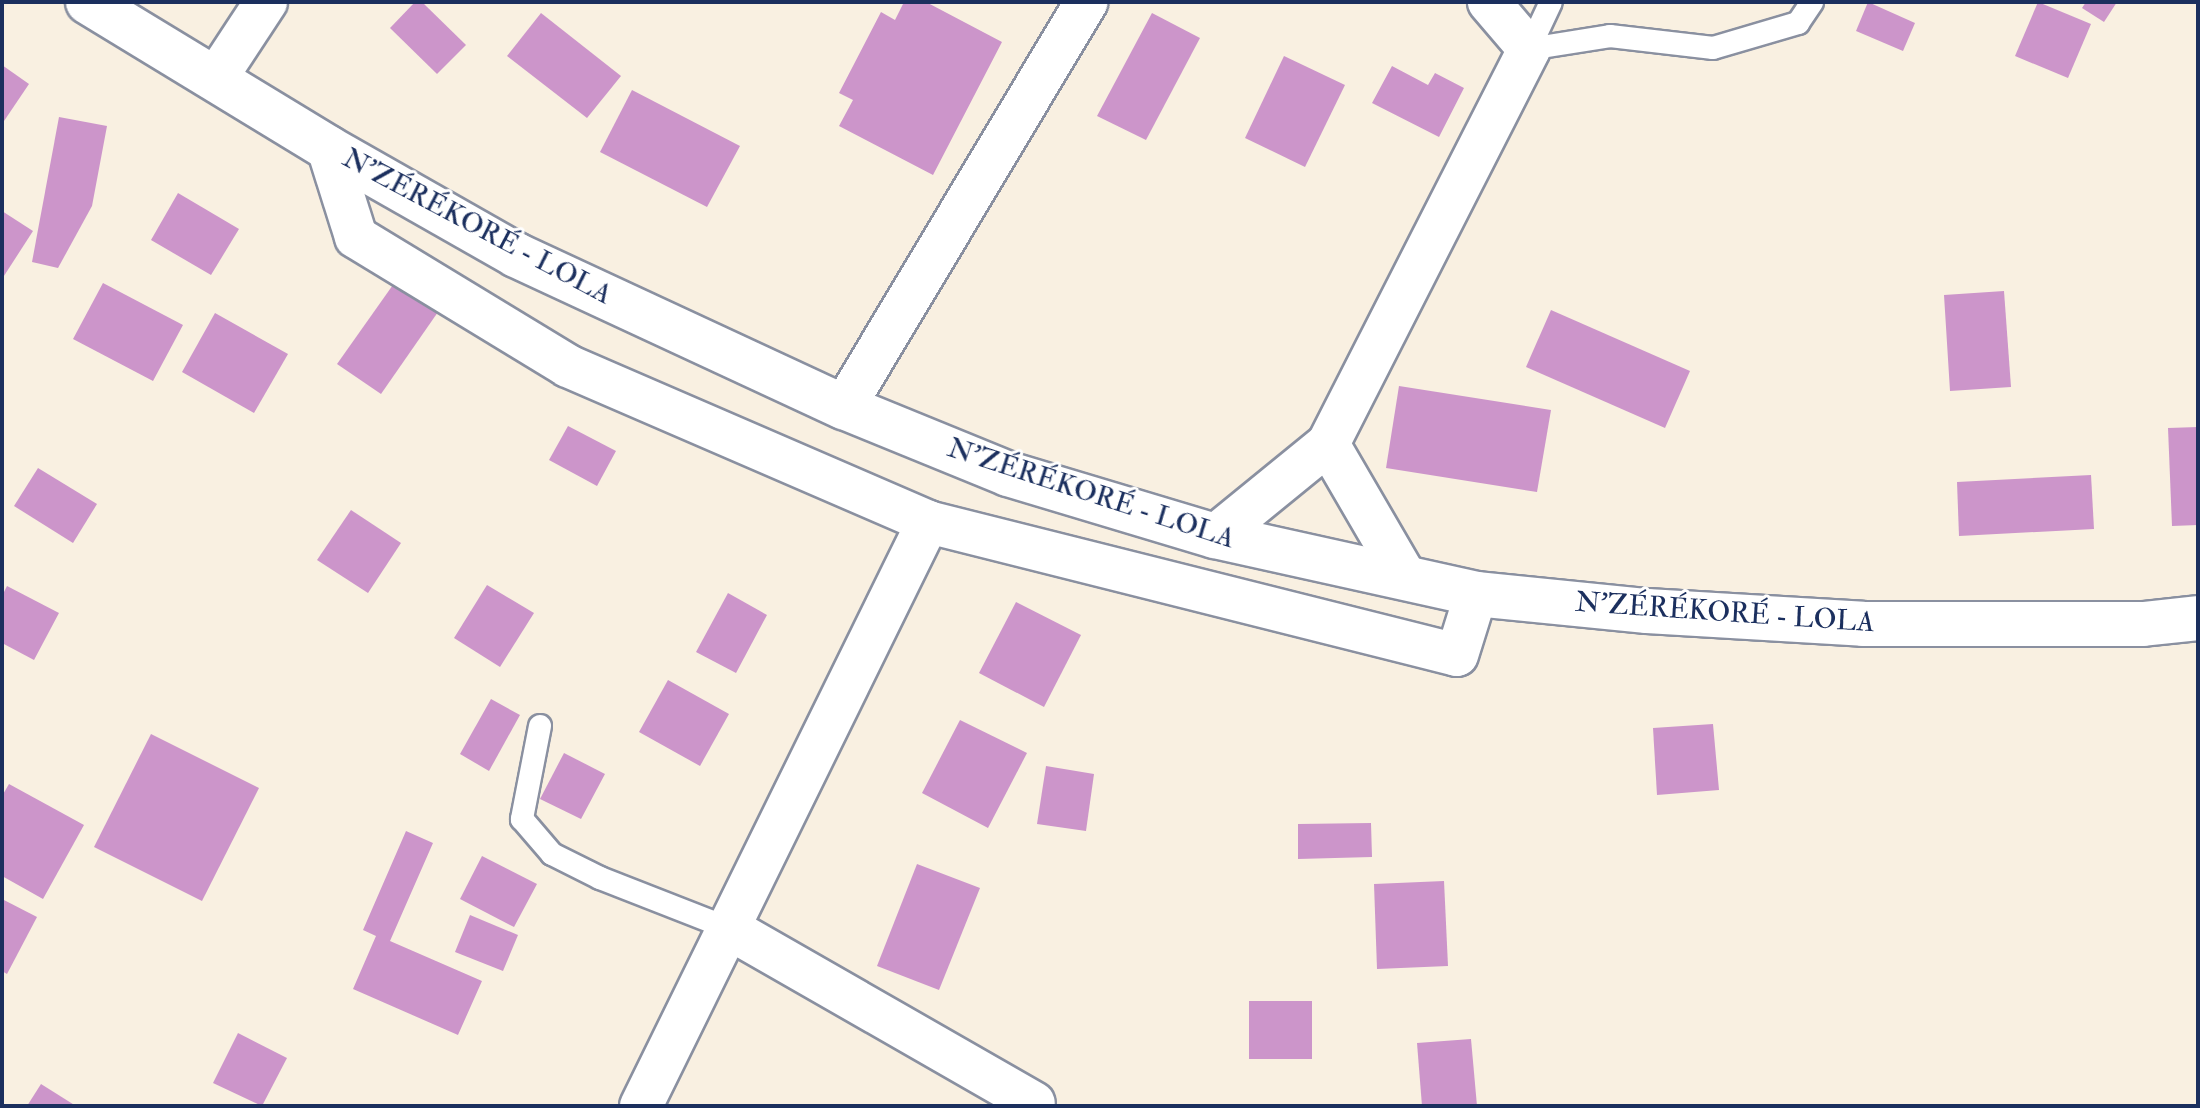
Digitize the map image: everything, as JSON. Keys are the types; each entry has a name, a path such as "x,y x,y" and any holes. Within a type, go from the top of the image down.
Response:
{"highway":[{"name":"N'ZÉRÉKORÉ - LOLA","path":"88,2 328,148 516,255 844,407 1008,474 1215,536 1476,594 1647,611 1863,624 2143,624 2198,618"}],"street":[{"path":"216,78 266,2"},
{"path":"844,407 1086,2"},
{"path":"1215,536 1328,444 1529,49 1489,2"},
{"path":"328,148 356,237 568,366 928,522 1457,655 1476,594"},
{"path":"1328,444 1406,578"},
{"path":"641,1106 928,522"},
{"path":"730,929 1034,1103"}],"lane":[{"path":"1529,49 1551,2"},
{"path":"1529,49 1610,36 1713,48 1798,23 1812,2"},
{"path":"540,726 522,819 552,854 600,878 730,929"}],"building":[{"path":"415,2 422,2 466,45 437,74 390,28"},
{"path":"904,2 926,2 1002,42 933,175 839,126 853,100 839,93 881,12 895,20"},
{"path":"1868,2 1915,23 1903,51 1856,31"},
{"path":"2038,2 2091,24 2068,78 2015,56"},
{"path":"2086,2 2117,2 2104,22 2082,8"},
{"path":"541,13 621,76 587,118 507,56"},
{"path":"1152,13 1200,38 1146,140 1097,116"},
{"path":"1284,56 1345,85 1305,167 1245,138"},
{"path":"2,65 29,84 2,124"},
{"path":"1392,66 1428,85 1435,73 1464,88 1439,137 1372,103"},
{"path":"632,90 740,146 707,207 600,152"},
{"path":"59,117 107,126 92,206 58,268 32,262"},
{"path":"178,193 239,229 211,275 151,240"},
{"path":"2,211 33,231 2,279"},
{"path":"395,282 438,312 381,394 337,364"},
{"path":"103,283 183,325 153,381 73,339"},
{"path":"2004,291 2011,387 1950,391 1944,295"},
{"path":"1551,310 1690,371 1665,428 1526,367"},
{"path":"215,313 288,354 254,413 182,372"},
{"path":"1399,386 1551,410 1537,492 1386,468"},
{"path":"568,426 616,451 597,486 549,460"},
{"path":"2198,427 2198,525 2172,526 2168,428"},
{"path":"38,468 97,504 73,543 14,506"},
{"path":"2091,475 2094,529 1959,536 1957,482"},
{"path":"351,510 401,543 368,593 317,560"},
{"path":"487,585 534,613 500,667 454,638"},
{"path":"7,586 59,613 34,660 2,643 2,596"},
{"path":"728,593 767,615 736,673 696,652"},
{"path":"1016,602 1081,635 1044,707 979,673"},
{"path":"668,680 729,714 700,766 639,732"},
{"path":"491,699 520,715 489,771 460,754"},
{"path":"960,720 1027,753 988,828 922,793"},
{"path":"1713,724 1719,790 1657,795 1653,728"},
{"path":"151,734 259,788 202,901 94,847"},
{"path":"564,753 605,774 581,819 540,799"},
{"path":"1046,766 1094,774 1086,831 1037,824"},
{"path":"9,784 84,825 43,899 2,876 2,796"},
{"path":"1371,823 1372,857 1298,859 1298,824"},
{"path":"406,831 433,843 390,941 482,981 458,1035 353,989 376,936 363,930"},
{"path":"482,856 537,884 514,927 460,899"},
{"path":"917,864 980,888 939,990 877,966"},
{"path":"1444,881 1448,966 1377,969 1374,884"},
{"path":"2,899 37,917 7,974 2,971"},
{"path":"470,915 518,935 503,971 455,952"},
{"path":"1249,1001 1312,1001 1312,1059 1249,1059"},
{"path":"238,1033 287,1058 262,1106 213,1083"},
{"path":"1471,1039 1477,1106 1422,1106 1417,1043"},
{"path":"41,1084 76,1106 27,1106"}]}
